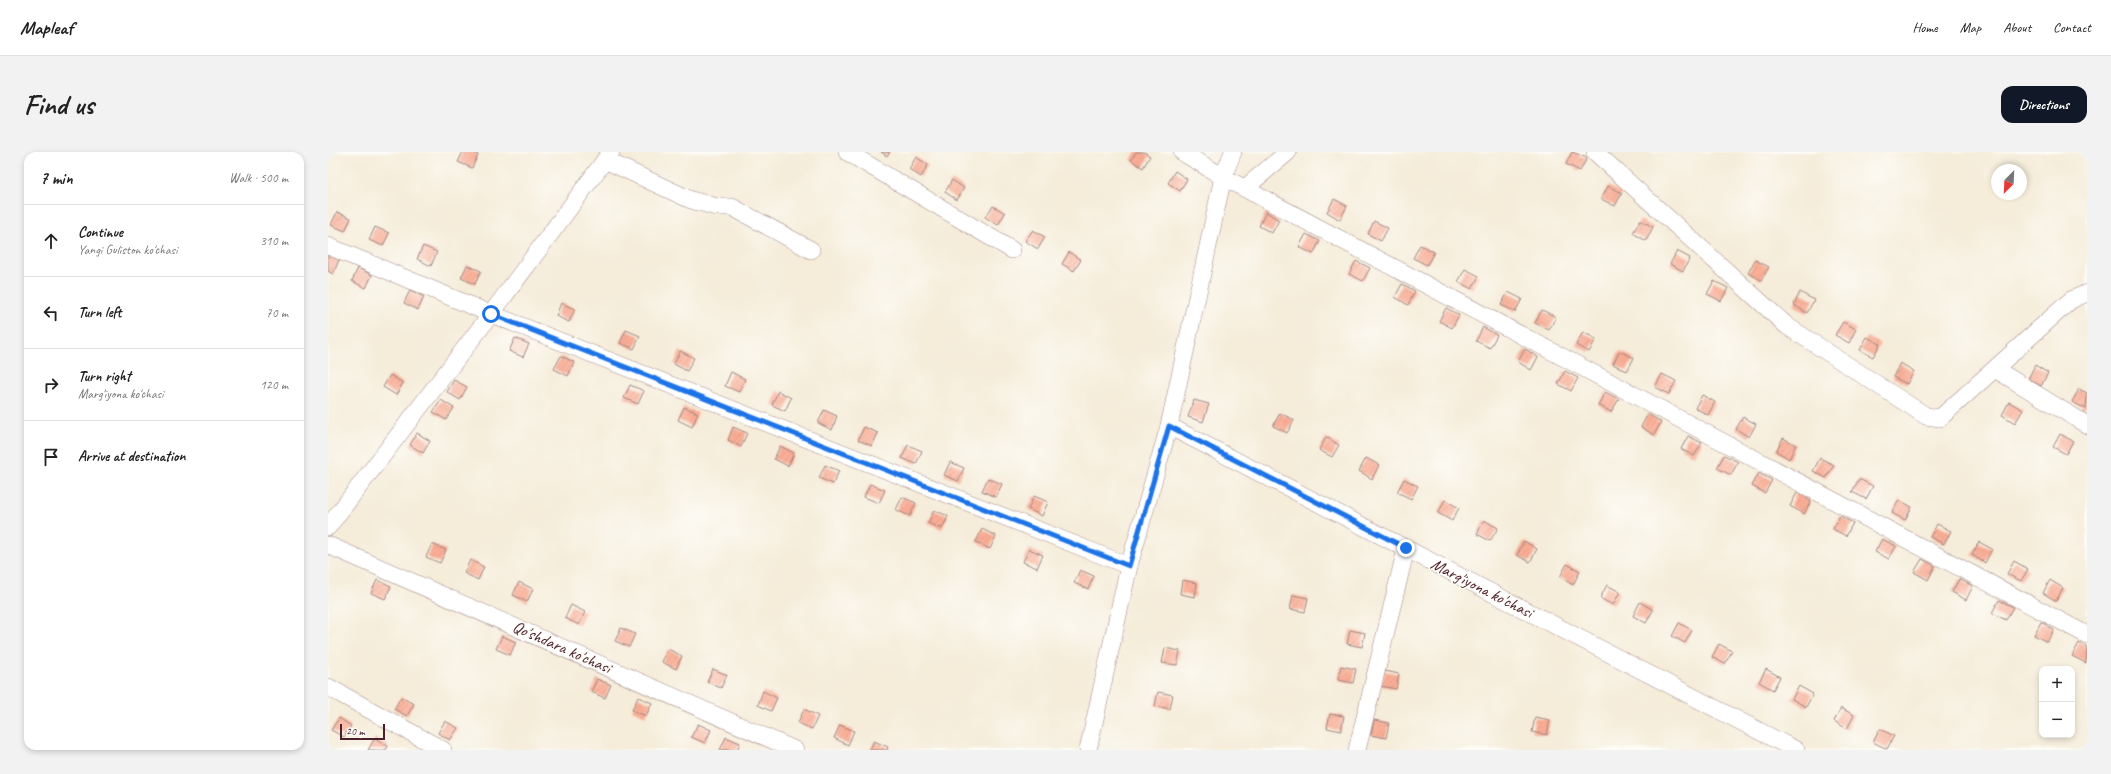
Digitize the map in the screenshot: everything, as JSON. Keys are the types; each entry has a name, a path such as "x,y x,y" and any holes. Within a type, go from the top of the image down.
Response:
{"street":[{"path":"847,152 1012,250"},
{"path":"1182,152 1223,177 2087,635"},
{"path":"1088,750 1129,566 1169,426 1223,177 1233,152"},
{"path":"1245,188 1288,152"},
{"path":"1594,152 1787,326 1926,416 1940,418 2071,300 2087,293"},
{"path":"329,526 491,314 608,156 691,200 717,207 732,207 812,250"},
{"path":"328,246 491,314 1129,566"},
{"path":"1995,369 2087,425"},
{"name":"Marg'iyona ko'chasi","path":"1169,426 1796,750"},
{"name":"Qo'shdara ko'chasi","path":"328,544 795,750"},
{"path":"1357,750 1406,548"},
{"path":"328,687 443,750"}],"building":[{"path":"463,152 472,152 478,155 472,168 458,162"},
{"path":"881,152 890,152 887,156"},
{"path":"1136,152 1144,152 1150,156 1143,168 1131,160"},
{"path":"1572,152 1587,158 1580,171 1566,164"},
{"path":"916,157 928,165 921,177 909,169"},
{"path":"1175,171 1187,179 1180,191 1168,183"},
{"path":"952,180 964,188 957,200 945,192"},
{"path":"1608,186 1622,193 1615,206 1601,199"},
{"path":"1334,199 1347,206 1340,220 1327,212"},
{"path":"993,206 1005,213 998,225 985,217"},
{"path":"337,212 351,218 345,231 331,225"},
{"path":"1266,212 1279,220 1272,233 1259,226"},
{"path":"1640,220 1653,227 1646,241 1633,233"},
{"path":"1374,221 1388,228 1381,241 1368,234"},
{"path":"375,227 389,233 383,246 369,240"},
{"path":"1033,230 1045,237 1038,249 1025,241"},
{"path":"1306,234 1320,241 1313,254 1299,247"},
{"path":"1420,245 1434,252 1427,265 1413,258"},
{"path":"423,246 437,252 431,266 417,259"},
{"path":"1677,251 1690,258 1683,271 1670,264"},
{"path":"1069,252 1081,260 1074,271 1062,264"},
{"path":"328,255 339,260 333,274 328,271"},
{"path":"1755,260 1769,267 1761,280 1748,273"},
{"path":"1356,261 1370,268 1363,281 1349,274"},
{"path":"467,265 481,271 475,284 461,278"},
{"path":"358,268 372,275 366,288 352,281"},
{"path":"1465,269 1479,276 1472,289 1458,282"},
{"path":"1714,281 1728,288 1721,301 1707,294"},
{"path":"1402,284 1415,291 1408,305 1395,297"},
{"path":"410,290 424,297 418,310 404,303"},
{"path":"1508,292 1522,299 1515,312 1501,305"},
{"path":"1800,292 1814,300 1807,313 1794,305"},
{"path":"561,303 575,309 569,322 556,316"},
{"path":"1446,308 1459,315 1452,328 1439,321"},
{"path":"1542,310 1556,317 1549,330 1535,323"},
{"path":"1843,322 1856,329 1849,343 1835,335"},
{"path":"1483,327 1497,335 1490,348 1476,341"},
{"path":"626,330 640,336 634,349 620,343"},
{"path":"1583,332 1596,339 1589,352 1576,345"},
{"path":"1867,337 1880,344 1873,357 1860,350"},
{"path":"515,338 529,344 523,357 509,351"},
{"path":"1525,349 1538,357 1531,370 1518,362"},
{"path":"680,351 694,358 687,371 674,364"},
{"path":"1620,351 1634,358 1627,371 1613,364"},
{"path":"561,356 574,362 568,376 554,369"},
{"path":"1900,363 1914,371 1907,384 1893,377"},
{"path":"2035,365 2048,373 2041,386 2028,379"},
{"path":"1565,371 1578,378 1571,391 1558,384"},
{"path":"731,372 745,379 739,392 725,386"},
{"path":"1662,374 1676,381 1669,394 1655,387"},
{"path":"390,375 403,383 396,395 383,387"},
{"path":"454,380 467,387 460,400 447,392"},
{"path":"630,385 644,391 638,404 624,398"},
{"path":"2079,389 2087,393 2086,409 2072,402"},
{"path":"778,391 791,398 785,411 772,405"},
{"path":"1605,392 1619,399 1611,412 1598,405"},
{"path":"1702,395 1715,402 1708,415 1695,408"},
{"path":"441,400 454,408 446,420 433,412"},
{"path":"1194,400 1209,404 1203,422 1188,417"},
{"path":"2009,402 2023,410 2015,423 2002,415"},
{"path":"684,407 698,413 692,427 678,420"},
{"path":"824,410 837,416 832,430 818,423"},
{"path":"1280,413 1294,420 1287,433 1273,426"},
{"path":"1648,414 1661,422 1654,435 1641,427"},
{"path":"1743,417 1756,424 1749,437 1736,429"},
{"path":"733,427 747,433 741,447 728,440"},
{"path":"864,427 878,433 872,446 858,440"},
{"path":"417,433 430,441 423,453 410,445"},
{"path":"2060,434 2073,441 2066,454 2053,447"},
{"path":"1688,436 1702,443 1694,456 1681,449"},
{"path":"1326,437 1339,445 1332,457 1319,450"},
{"path":"1783,438 1796,445 1789,459 1776,451"},
{"path":"908,445 922,451 916,464 902,458"},
{"path":"780,446 794,453 788,466 774,459"},
{"path":"1724,455 1738,462 1731,475 1717,468"},
{"path":"1366,458 1379,465 1372,479 1359,471"},
{"path":"1820,458 1834,465 1826,478 1813,471"},
{"path":"950,462 964,468 958,481 944,475"},
{"path":"825,465 839,471 833,484 819,478"},
{"path":"1759,473 1772,480 1765,493 1752,486"},
{"path":"988,478 1002,484 996,497 982,491"},
{"path":"1404,479 1418,486 1411,499 1397,492"},
{"path":"1859,479 1873,486 1866,499 1852,492"},
{"path":"870,484 885,490 879,503 864,497"},
{"path":"1797,493 1811,501 1804,514 1790,506"},
{"path":"1034,496 1048,502 1042,516 1028,509"},
{"path":"902,497 916,503 910,516 896,510"},
{"path":"1445,500 1459,508 1452,521 1438,513"},
{"path":"1899,500 1912,507 1905,520 1892,513"},
{"path":"934,510 948,516 942,529 928,523"},
{"path":"1840,516 1853,523 1846,536 1833,529"},
{"path":"1484,520 1498,528 1490,541 1477,534"},
{"path":"1937,524 1951,531 1944,544 1930,537"},
{"path":"982,529 996,536 990,549 976,542"},
{"path":"1882,539 1896,546 1889,559 1875,552"},
{"path":"1524,541 1537,549 1530,562 1517,555"},
{"path":"1979,542 1992,549 1985,563 1972,555"},
{"path":"432,544 446,550 440,563 426,557"},
{"path":"1029,549 1043,555 1037,568 1023,562"},
{"path":"1922,559 1935,566 1928,580 1914,572"},
{"path":"470,560 484,567 478,580 464,573"},
{"path":"2014,561 2028,569 2021,581 2007,574"},
{"path":"1567,564 1580,571 1573,585 1560,577"},
{"path":"1080,570 1094,576 1088,589 1074,583"},
{"path":"1959,579 1973,586 1966,600 1952,592"},
{"path":"377,580 391,586 385,599 371,593"},
{"path":"1182,580 1197,583 1195,597 1180,594"},
{"path":"2050,580 2063,588 2056,601 2043,593"},
{"path":"519,582 533,589 527,602 513,595"},
{"path":"1607,585 1620,592 1613,605 1600,598"},
{"path":"1293,595 1308,598 1305,612 1290,609"},
{"path":"1999,600 2013,607 2006,620 1992,613"},
{"path":"1640,602 1653,610 1646,623 1633,616"},
{"path":"571,605 585,612 579,625 565,618"},
{"path":"2041,622 2054,630 2047,642 2034,635"},
{"path":"1679,623 1692,630 1685,643 1672,636"},
{"path":"621,628 635,634 629,647 615,641"},
{"path":"1350,630 1365,633 1362,647 1347,644"},
{"path":"502,636 516,642 510,655 496,649"},
{"path":"2079,643 2087,647 2086,663 2072,656"},
{"path":"1719,644 1732,651 1725,664 1712,657"},
{"path":"1165,648 1180,651 1177,665 1162,663"},
{"path":"668,649 682,656 676,669 662,662"},
{"path":"1341,666 1356,669 1353,683 1338,680"},
{"path":"713,669 727,675 721,688 707,682"},
{"path":"1766,669 1780,677 1773,690 1759,682"},
{"path":"1385,671 1399,674 1396,689 1381,686"},
{"path":"597,679 611,685 605,698 591,692"},
{"path":"1799,686 1813,694 1806,707 1792,699"},
{"path":"763,691 777,698 771,711 758,705"},
{"path":"1158,692 1173,695 1170,709 1155,706"},
{"path":"401,697 414,704 407,716 394,709"},
{"path":"638,697 652,703 646,716 632,710"},
{"path":"1841,708 1854,715 1847,729 1834,721"},
{"path":"804,709 818,716 812,729 798,723"},
{"path":"1330,714 1344,716 1341,731 1327,728"},
{"path":"1535,717 1550,720 1547,735 1532,732"},
{"path":"339,718 351,726 344,737 331,730"},
{"path":"1374,720 1389,723 1386,738 1371,735"},
{"path":"445,721 458,728 450,740 438,733"},
{"path":"698,724 711,730 705,743 691,737"},
{"path":"840,725 854,731 848,745 834,738"},
{"path":"1880,729 1894,736 1887,749 1873,742"},
{"path":"726,737 740,743 737,750 720,750"},
{"path":"375,738 388,746 386,750 368,750"},
{"path":"874,741 888,747 887,750 870,750"}],"route":[{"path":"491,314 1129,566 1169,426 1406,548"}]}
